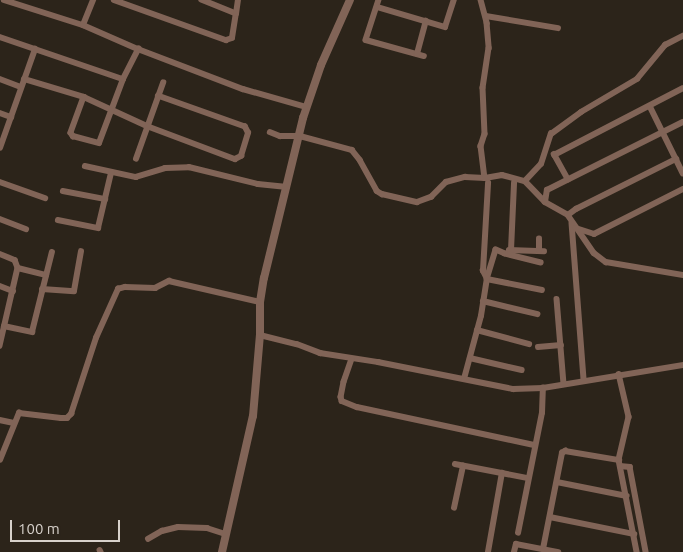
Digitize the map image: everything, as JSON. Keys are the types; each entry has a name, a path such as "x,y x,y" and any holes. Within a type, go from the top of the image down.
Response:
{"street":[{"path":"4,0 84,25 138,49 243,89 306,107"},
{"path":"84,25 94,0"},
{"path":"114,0 226,40 233,35 238,0"},
{"path":"202,0 236,14"},
{"path":"222,552 253,416 260,335 260,302 306,107 321,65 350,0"},
{"path":"379,0 366,40 424,56"},
{"path":"377,7 445,27 454,0"},
{"path":"481,0 486,16 489,48 483,88 485,134 481,146 486,180 483,271 487,279"},
{"path":"486,16 558,28"},
{"path":"417,54 426,21"},
{"path":"0,36 123,79"},
{"path":"525,181 541,164 551,134 581,112 637,79 665,45 683,36"},
{"path":"0,148 35,49"},
{"path":"84,97 72,131 73,136 96,143 100,142 123,79 138,49"},
{"path":"0,79 21,87"},
{"path":"24,79 84,97 147,126 235,158 241,156 248,133 245,127 158,96"},
{"path":"136,159 163,83"},
{"path":"568,180 554,155 683,88"},
{"path":"650,106 683,173"},
{"path":"0,113 11,117"},
{"path":"544,202 547,190 683,122"},
{"path":"270,132 280,136 300,136 352,150 360,160 376,191 417,202 425,200 446,182 465,177 486,180 502,175 525,181 544,202 570,218 594,253 606,262 683,274"},
{"path":"584,380 570,218 576,210 676,158"},
{"path":"85,166 136,177 165,168 189,167 258,184 287,187"},
{"path":"58,220 98,228 111,173"},
{"path":"0,182 46,198"},
{"path":"511,250 514,183"},
{"path":"576,228 594,234 683,189"},
{"path":"63,191 106,199"},
{"path":"0,219 26,229"},
{"path":"484,250 542,251 539,239"},
{"path":"496,250 541,263"},
{"path":"464,379 477,330 487,279 496,250"},
{"path":"4,326 32,332 52,252"},
{"path":"42,289 74,290 81,252"},
{"path":"0,254 16,260 18,268 3,318 4,326 0,346"},
{"path":"18,268 46,275"},
{"path":"487,279 542,290"},
{"path":"0,460 20,412 61,418 70,416 96,338 118,289 122,287 150,289 169,281 260,302"},
{"path":"0,286 12,291"},
{"path":"558,299 564,384"},
{"path":"483,301 537,314"},
{"path":"477,330 530,344"},
{"path":"260,335 297,344 320,353 513,389 543,388 683,365"},
{"path":"538,347 561,345"},
{"path":"470,358 522,370"},
{"path":"352,359 344,382 342,401 357,407 535,445"},
{"path":"619,374 629,417 620,463 636,552"},
{"path":"518,533 542,413 543,388"},
{"path":"0,420 14,424"},
{"path":"543,549 562,453 565,451 630,467 646,552"},
{"path":"455,464 528,478"},
{"path":"454,508 463,466"},
{"path":"488,552 502,473"},
{"path":"623,478 632,476"},
{"path":"556,482 627,496"},
{"path":"550,517 634,534"},
{"path":"148,538 162,531 178,527 207,528 225,534"},
{"path":"514,552 516,544 558,552"}]}
